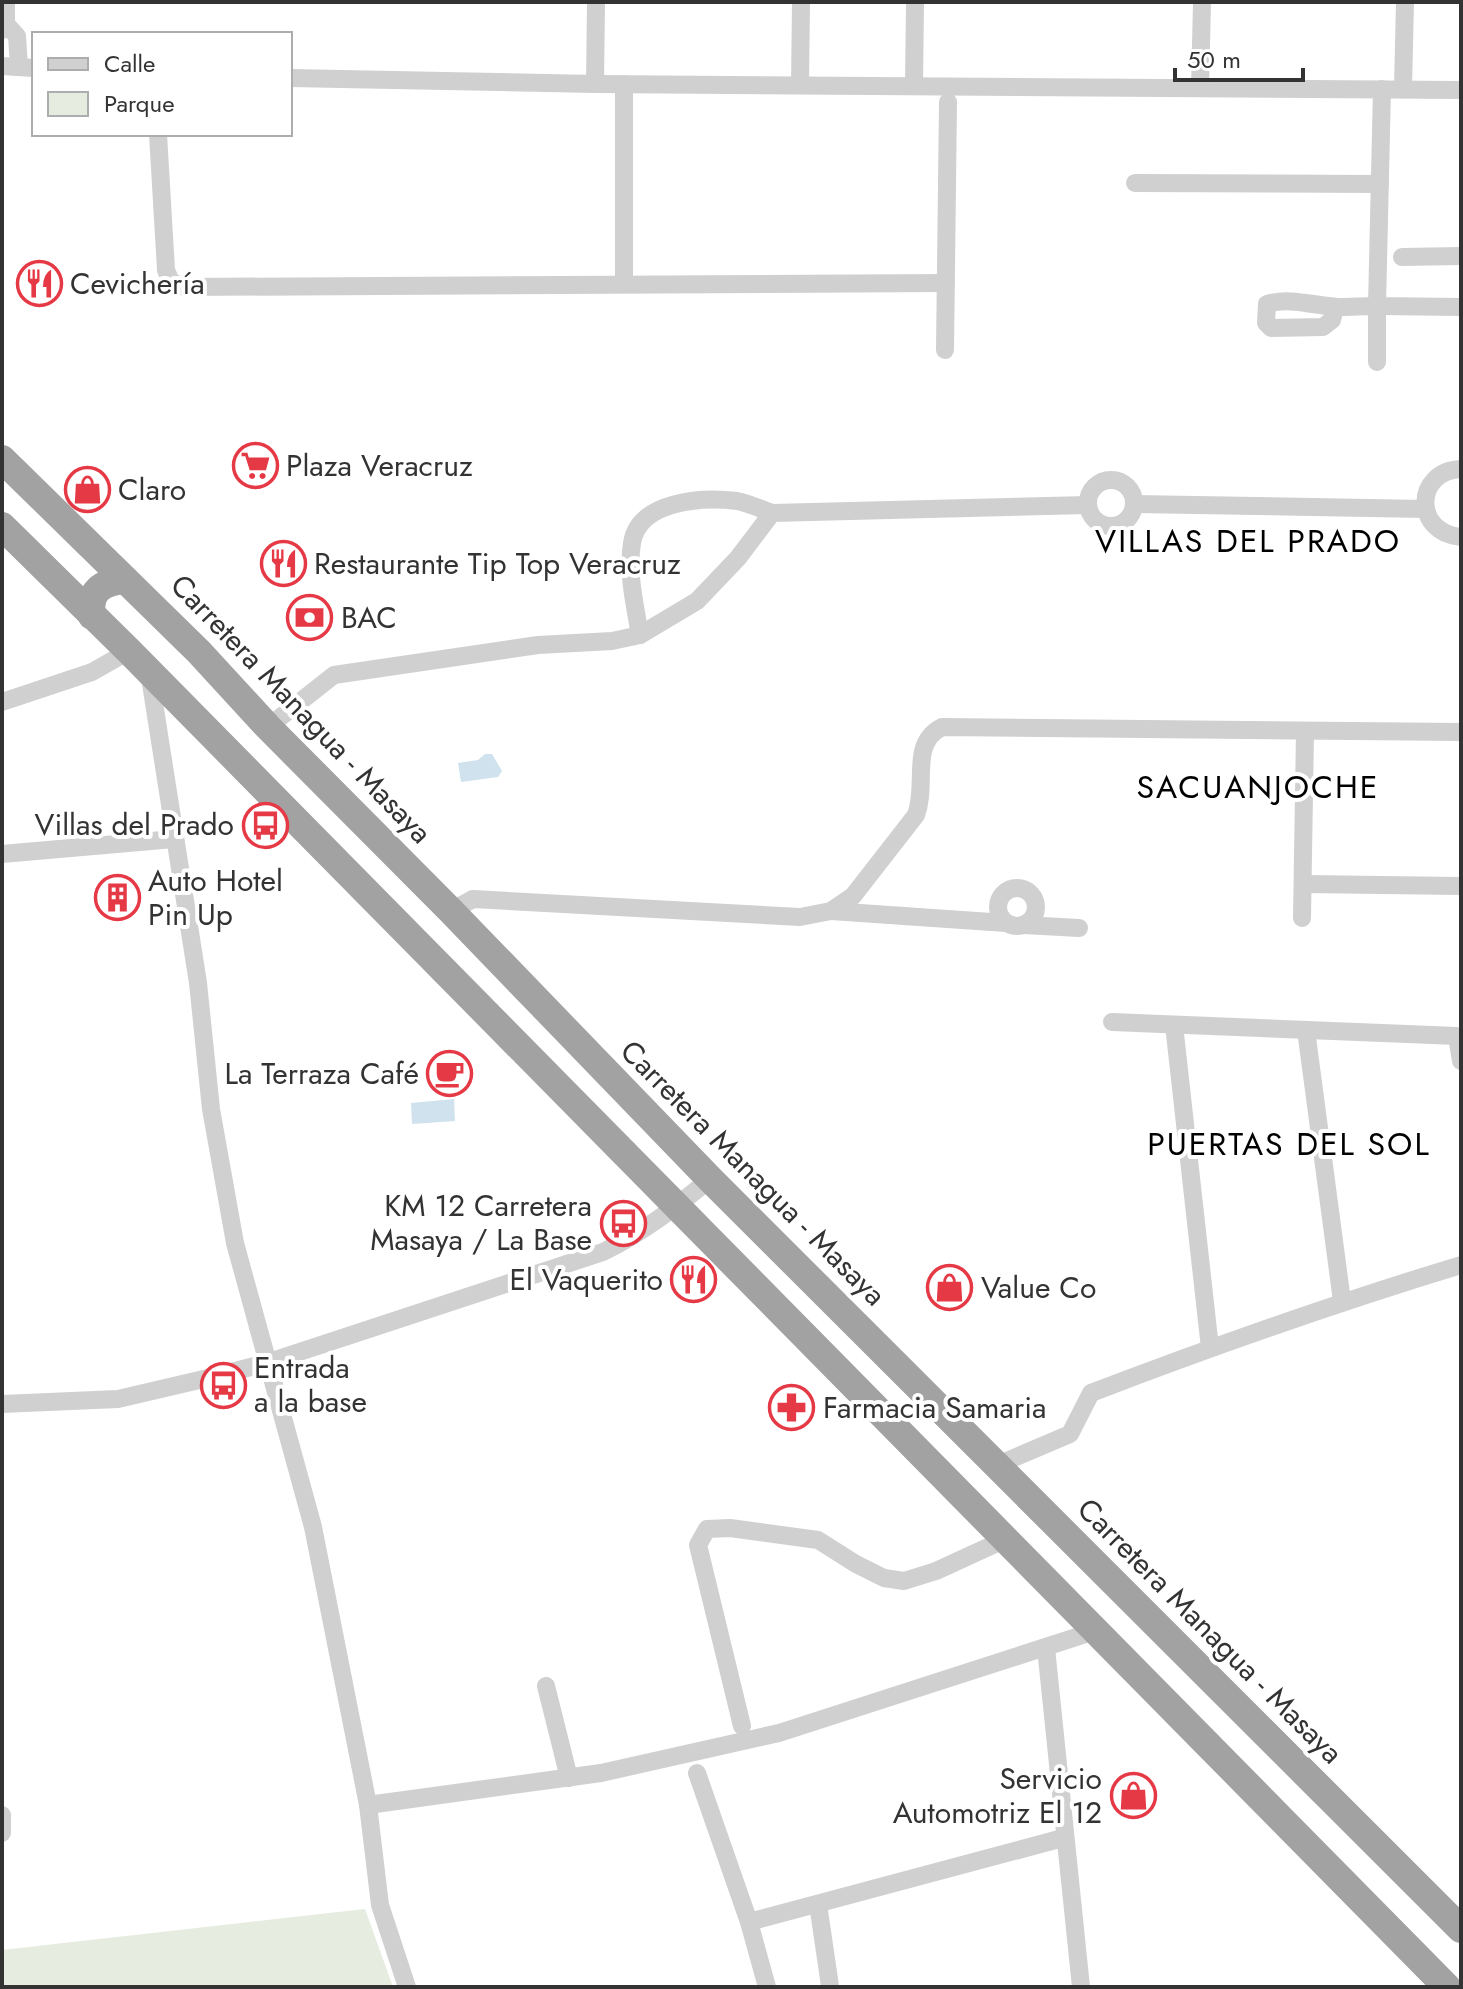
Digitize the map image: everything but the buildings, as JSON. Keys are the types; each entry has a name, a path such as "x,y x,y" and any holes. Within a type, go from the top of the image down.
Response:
{"highway":[{"name":"Carretera Managua - Masaya","path":"2,459 199,652 268,727 710,1179 1461,1929"},
{"path":"2,526 1001,1532 1447,1987"},
{"path":"41,564 63,576 76,576 82,572 87,558 82,538"},
{"path":"92,616 91,601 95,591 110,582 125,580"},
{"path":"1001,1532 1022,1518 1029,1500"},
{"path":"1033,1565 1034,1542 1038,1534 1045,1528 1056,1527"}],"street":[{"path":"6,2 4,27 17,36 18,67"},
{"path":"595,84 596,2"},
{"path":"800,85 801,2"},
{"path":"914,85 915,2"},
{"path":"1200,88 1202,2"},
{"path":"1403,88 1405,2"},
{"path":"292,78 595,84 1461,90"},
{"path":"624,84 624,284"},
{"path":"1377,362 1382,89"},
{"path":"945,350 948,102"},
{"path":"158,136 166,270 171,282 184,287 946,283"},
{"path":"1135,183 1380,184"},
{"path":"1402,257 1461,256"},
{"path":"1335,307 1461,307"},
{"path":"1461,469 1443,473 1434,479 1425,499 1430,520 1438,529 1461,537"},
{"path":"1110,481 1130,490 1134,504 1128,518 1122,523 1107,526 1094,519 1088,505 1091,491 1110,481"},
{"path":"640,635 630,574 632,539 649,513 677,503 738,501 772,513 1088,505"},
{"path":"1134,504 1426,509"},
{"path":"268,727 334,675 538,645 612,641 640,635 697,601 738,558 772,513"},
{"path":"2,702 92,672 139,661 198,983 211,1109 235,1243 313,1527 368,1805 380,1905 407,1987"},
{"path":"831,911 853,896 916,815 921,801 922,749 928,734 942,727 1461,732"},
{"path":"1302,918 1305,731"},
{"path":"2,854 174,839"},
{"path":"1303,884 1461,886"},
{"path":"451,911 473,899 800,917 831,911 1079,928"},
{"path":"1112,1022 1457,1036 1461,1061"},
{"path":"1174,1025 1210,1348"},
{"path":"1306,1030 1342,1301"},
{"path":"2,1404 118,1399 266,1363 603,1252 634,1236 677,1207 710,1179"},
{"path":"995,1466 1070,1434 1091,1393 1342,1301 1461,1265"},
{"path":"742,1726 698,1545 707,1529 730,1528 818,1540 884,1578 904,1581 936,1571 1001,1532"},
{"path":"368,1805 601,1773 779,1733 1095,1631"},
{"path":"1046,1648 1063,1838 1081,1987"},
{"path":"546,1686 569,1778"},
{"path":"697,1773 749,1922 767,1987"},
{"path":"2,1815 2,1833"},
{"path":"749,1922 1063,1838"},
{"path":"818,1904 830,1986"}],"green space":[{"path":"365,1909 393,1987 2,1987 2,1950"}],"water":[{"path":"485,754 492,754 502,771 498,777 461,782 458,763 478,760"},
{"path":"454,1099 455,1121 412,1124 411,1103"}],"place":[{"name":"Cevichería","path":"39,284"},
{"name":"Plaza Veracruz","path":"255,466"},
{"name":"Claro","path":"87,490"},
{"name":"Restaurante Tip Top Veracruz","path":"283,564"},
{"name":"BAC","path":"310,618"},
{"name":"Villas del Prado","path":"265,825"},
{"name":"Auto Hotel Pin Up","path":"117,898"},
{"name":"La Terraza Café","path":"450,1074"},
{"name":"KM 12 Carretera Masaya / La Base","path":"623,1223"},
{"name":"El Vaquerito","path":"694,1280"},
{"name":"Value Co","path":"950,1288"},
{"name":"Entrada a la base","path":"223,1385"},
{"name":"Farmacia Samaria","path":"792,1408"},
{"name":"Servicio Automotriz El 12","path":"1133,1796"}],"district":[{"name":"VILLAS DEL PRADO","path":"1248,541"},
{"name":"SACUANJOCHE","path":"1258,787"},
{"name":"PUERTAS DEL SOL","path":"1289,1144"}]}
